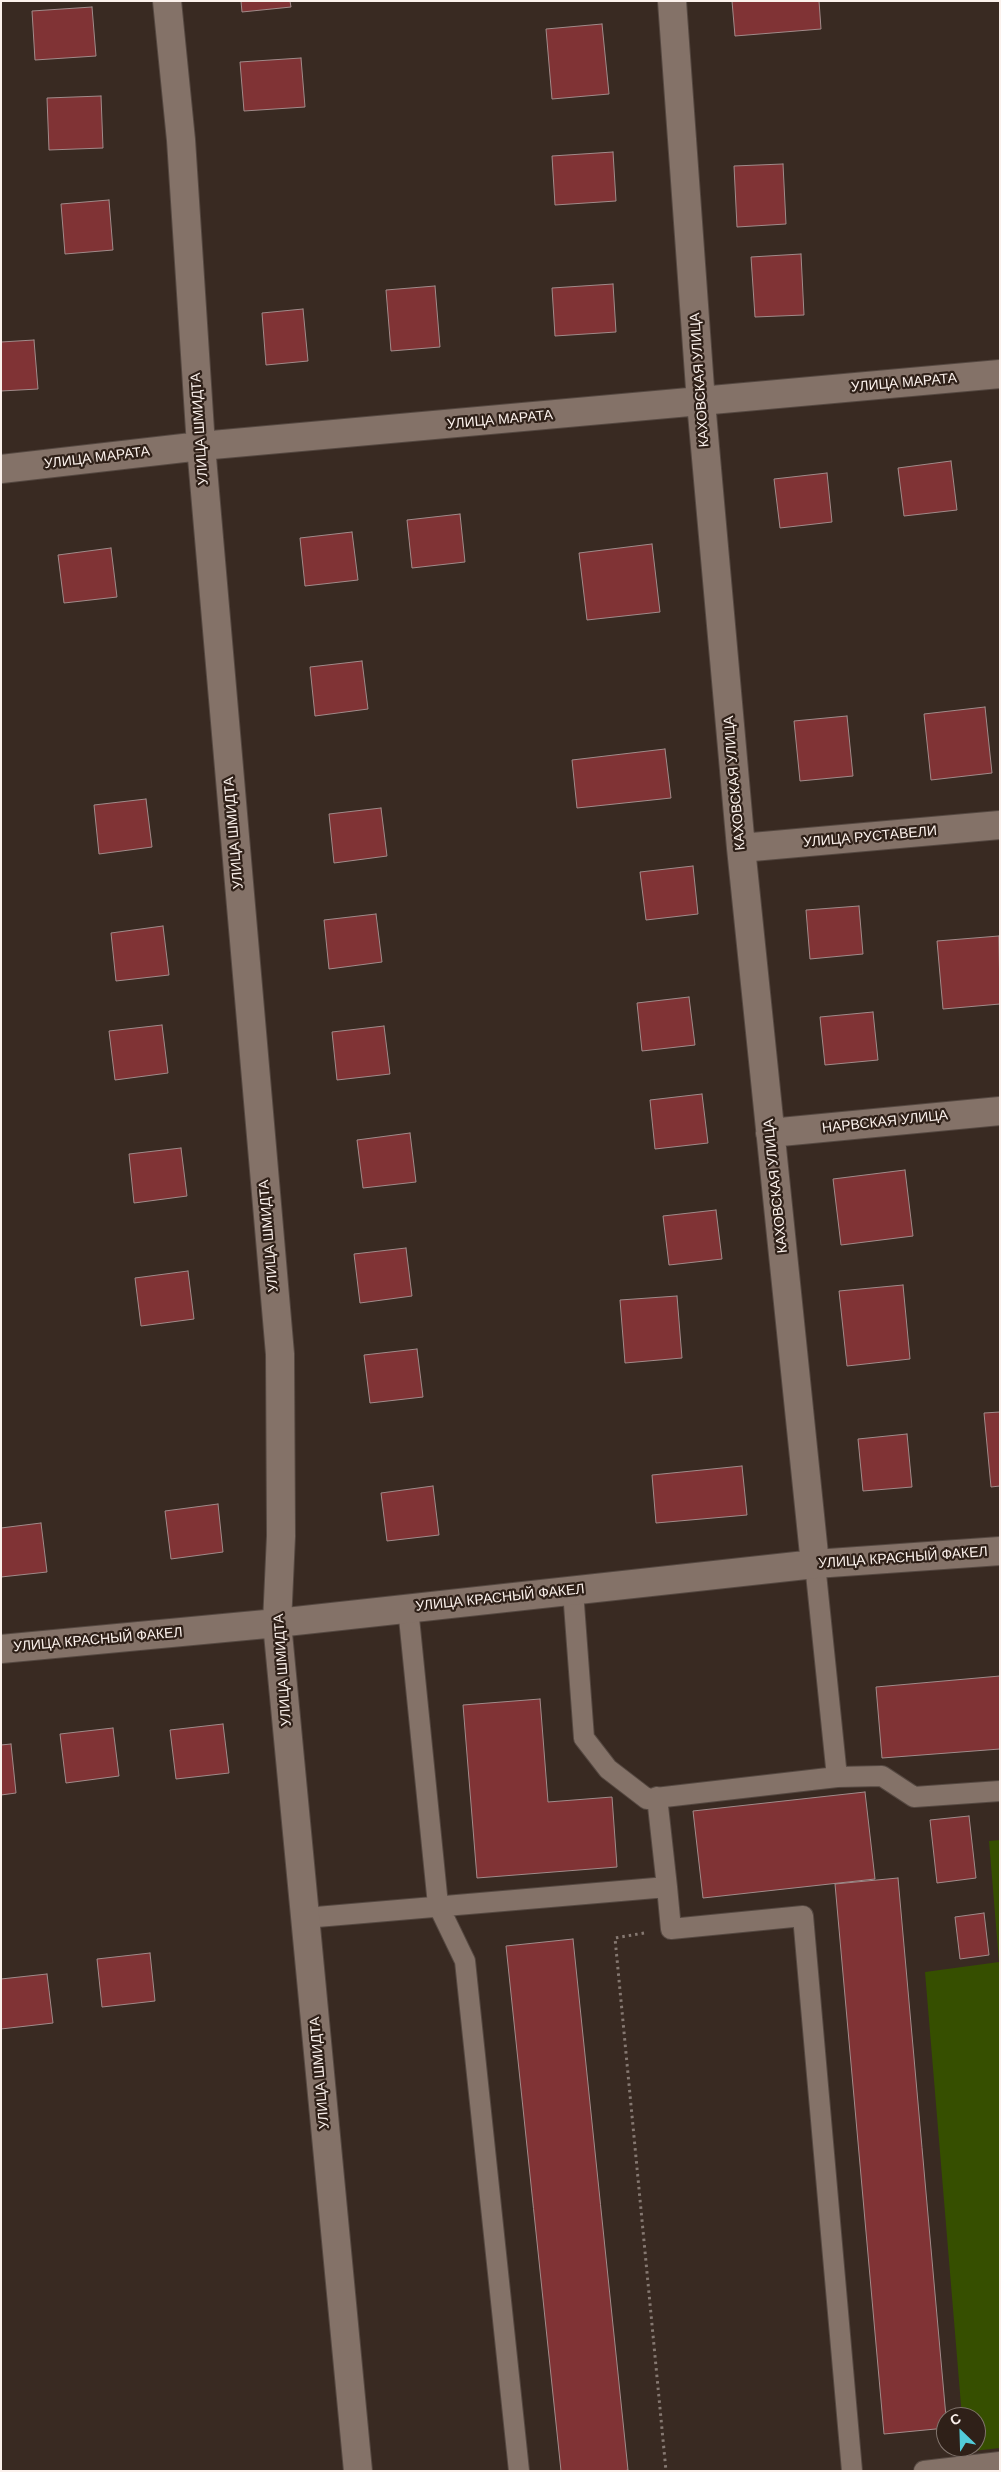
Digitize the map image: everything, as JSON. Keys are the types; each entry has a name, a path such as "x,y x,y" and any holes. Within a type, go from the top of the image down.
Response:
{"street":[{"name":"УЛИЦА ШМИДТА","path":"167,1 181,140 201,446 280,1354 281,1536 277,1623 358,2471"},
{"name":"КАХОВСКАЯ УЛИЦА","path":"672,1 701,402 741,848 814,1564"},
{"name":"УЛИЦА МАРАТА","path":"1,469 201,446 1000,374"},
{"name":"УЛИЦА РУСТАВЕЛИ","path":"741,848 1000,825"},
{"name":"НАРВСКАЯ УЛИЦА","path":"770,1133 1000,1111"},
{"name":"УЛИЦА КРАСНЫЙ ФАКЕЛ","path":"1,1649 277,1623 814,1564 1000,1551"}],"lane":[{"path":"814,1564 836,1777"},
{"path":"573,1591 584,1738 608,1769 647,1799 836,1777 882,1776 914,1797 1000,1791"},
{"path":"408,1608 438,1905 465,1961 518,2471"},
{"path":"657,1797 671,1928 803,1916 852,2471"},
{"path":"305,1918 438,1905 667,1887"},
{"path":"924,2471 1000,2462"}],"path":[{"path":"666,2471 615,1938 671,1928"}],"green space":[{"path":"1000,1840 1000,2448 986,2450 986,2407 961,2407 925,1972 999,1962 989,1841"}],"building":[{"path":"241,1 290,1 291,7 242,12"},
{"path":"732,1 819,1 821,29 735,36"},
{"path":"92,7 96,56 35,60 32,11"},
{"path":"602,24 609,94 552,99 546,29"},
{"path":"301,58 305,107 244,111 240,62"},
{"path":"101,96 103,148 49,150 47,98"},
{"path":"613,152 616,201 555,205 552,156"},
{"path":"783,164 786,224 737,227 734,166"},
{"path":"109,200 113,250 65,254 61,204"},
{"path":"801,254 804,315 755,317 751,257"},
{"path":"613,284 616,332 555,336 552,288"},
{"path":"435,286 440,347 391,351 386,290"},
{"path":"303,309 308,361 266,365 262,313"},
{"path":"34,340 38,389 1,391 1,342"},
{"path":"951,461 957,510 904,516 898,468"},
{"path":"827,473 832,522 780,528 774,479"},
{"path":"460,514 465,562 412,568 407,520"},
{"path":"352,532 358,580 305,586 300,538"},
{"path":"652,544 660,612 587,620 579,553"},
{"path":"111,548 117,597 64,603 58,555"},
{"path":"362,661 368,709 315,716 310,667"},
{"path":"985,707 992,773 931,780 924,714"},
{"path":"847,716 853,776 800,781 794,721"},
{"path":"665,749 671,798 577,808 572,760"},
{"path":"146,799 152,847 99,854 94,805"},
{"path":"381,808 387,856 334,863 329,814"},
{"path":"693,866 698,914 646,920 640,872"},
{"path":"859,906 863,954 810,959 806,910"},
{"path":"376,914 382,962 329,969 324,920"},
{"path":"163,926 169,975 116,981 111,933"},
{"path":"999,936 1000,1004 943,1009 937,941"},
{"path":"689,997 695,1045 642,1051 637,1003"},
{"path":"873,1012 878,1060 825,1065 820,1017"},
{"path":"162,1025 168,1073 115,1080 109,1031"},
{"path":"384,1026 390,1074 337,1080 332,1032"},
{"path":"702,1094 708,1143 655,1149 650,1100"},
{"path":"410,1133 416,1182 363,1188 357,1140"},
{"path":"181,1148 187,1196 134,1203 129,1154"},
{"path":"905,1170 913,1236 841,1245 833,1179"},
{"path":"716,1210 722,1259 669,1265 663,1216"},
{"path":"406,1248 412,1296 360,1303 354,1254"},
{"path":"188,1271 194,1319 141,1326 135,1278"},
{"path":"903,1285 910,1359 847,1366 839,1291"},
{"path":"677,1296 682,1358 625,1363 620,1300"},
{"path":"417,1349 423,1397 370,1403 364,1355"},
{"path":"1000,1412 1000,1486 991,1487 984,1413"},
{"path":"907,1434 912,1487 863,1491 858,1439"},
{"path":"742,1466 747,1515 656,1523 652,1475"},
{"path":"433,1486 439,1535 387,1541 381,1493"},
{"path":"218,1504 223,1552 171,1559 165,1511"},
{"path":"41,1523 47,1572 1,1577 1,1528"},
{"path":"1000,1676 1000,1749 882,1758 876,1687"},
{"path":"540,1699 548,1802 612,1797 617,1867 477,1878 463,1705"},
{"path":"223,1724 229,1773 176,1779 170,1730"},
{"path":"113,1728 119,1776 66,1783 60,1734"},
{"path":"11,1744 16,1793 1,1795 1,1745"},
{"path":"865,1792 875,1879 703,1898 693,1811"},
{"path":"969,1816 976,1878 937,1883 930,1820"},
{"path":"898,1878 945,2407 936,2407 936,2429 884,2434 835,1884"},
{"path":"984,1913 989,1955 960,1959 955,1917"},
{"path":"573,1939 628,2470 624,2471 561,2471 506,1946"},
{"path":"150,1953 155,2001 102,2007 97,1959"},
{"path":"47,1974 53,2023 1,2029 1,1979"}]}
